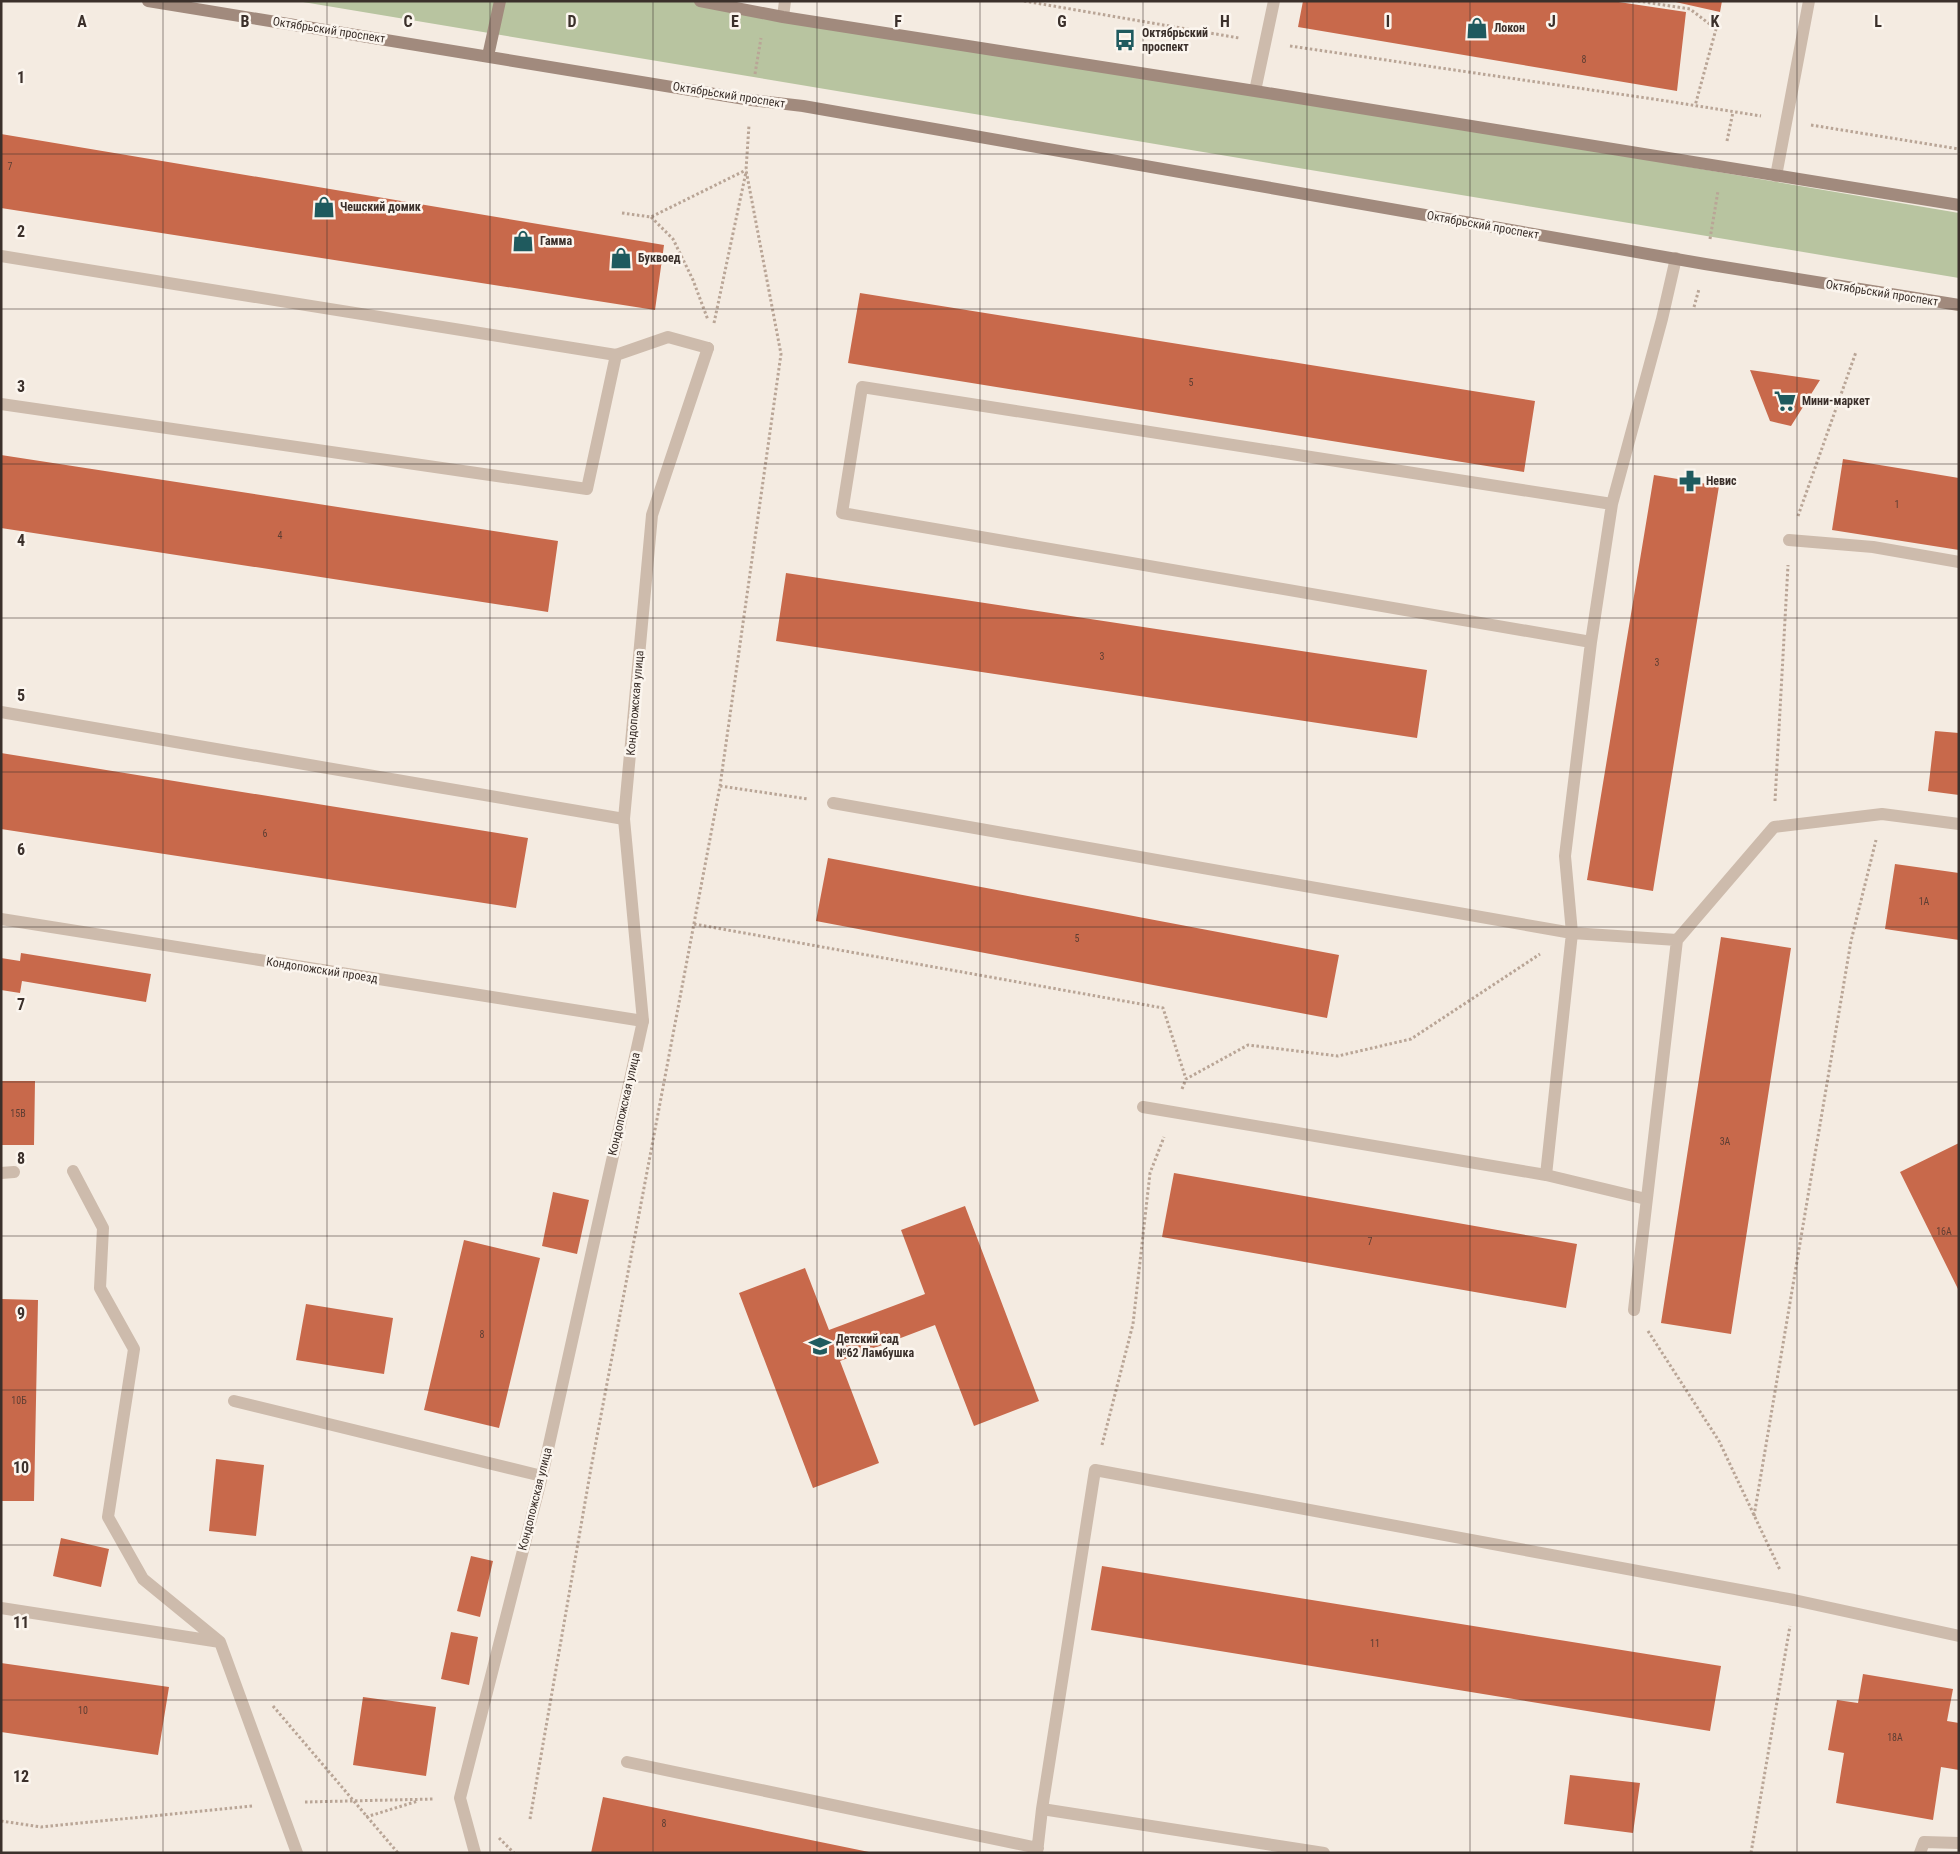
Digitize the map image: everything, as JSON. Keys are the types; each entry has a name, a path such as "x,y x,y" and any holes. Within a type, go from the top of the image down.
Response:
{"main road":[{"name":"Октябрьский проспект","path":"148,1 751,100 813,108 1705,264 1959,305"},
{"path":"488,56 500,1"},
{"path":"700,1 783,17 1255,90 1959,206"}],"street":[{"path":"783,17 785,1"},
{"path":"1255,90 1274,1"},
{"path":"1776,176 1809,1"},
{"path":"1,256 616,354 668,337 708,348"},
{"path":"1546,1175 1572,933 1565,856 1591,642 1612,504 1662,319 1676,258"},
{"name":"Кондопожская улица","path":"475,1853 460,1798 542,1476 643,1021 624,819 652,515 708,348"},
{"path":"1,404 587,489 616,354"},
{"path":"1591,642 842,513 862,387 1612,504"},
{"path":"1789,540 1873,547 1959,562"},
{"path":"1,712 624,819"},
{"path":"833,803 1572,933 1677,940"},
{"path":"1634,1310 1677,940 1774,827 1882,814 1959,824"},
{"name":"Кондопожский проезд","path":"1,919 643,1021"},
{"path":"1143,1107 1546,1175 1646,1199"},
{"path":"73,1171 102,1228 100,1288 134,1349 108,1517 143,1579 220,1642 297,1853"},
{"path":"234,1401 542,1476"},
{"path":"628,1762 1038,1851 1042,1810 1096,1470 1794,1600 1959,1636"},
{"path":"1,1608 220,1642"},
{"path":"1042,1810 1324,1853"},
{"path":"1920,1853 1924,1842 1959,1843"}],"path":[{"path":"1024,1 1266,42 1695,106 1959,149"},
{"path":"1638,1 1690,9 1716,28 1695,106"},
{"path":"708,348 746,170 751,100 765,14"},
{"path":"622,214 651,217 746,170"},
{"path":"530,1819 591,1468 720,786 781,354 746,170"},
{"path":"651,217 673,239 694,280 712,331"},
{"path":"1692,315 1705,264"},
{"path":"1774,827 1789,540 1856,352"},
{"path":"720,786 833,803"},
{"path":"1754,1516 1851,941 1882,814"},
{"path":"694,924 1163,1008 1186,1079"},
{"path":"1634,1310 1719,1441 1794,1600 1751,1853"},
{"path":"270,1703 398,1853"},
{"path":"1,1821 41,1827 278,1803 460,1798"},
{"path":"366,1817 422,1799"}],"green space":[{"path":"297,1 716,1 1959,213 1959,278"}],"building":[{"path":"1303,1 1612,1 1686,12 1677,91 1298,27"},
{"path":"1671,1 1722,1 1720,12"},
{"path":"1,134 664,245 655,310 1,208"},
{"path":"860,293 1535,401 1524,472 848,363"},
{"name":"Мини-маркет","path":"1750,370 1820,380 1791,426 1770,421"},
{"path":"1,455 558,541 548,612 1,528"},
{"path":"1843,459 1959,478 1959,550 1832,530"},
{"path":"1654,475 1719,486 1653,891 1587,880"},
{"path":"786,573 1427,670 1417,738 776,641"},
{"path":"1935,731 1959,733 1959,795 1928,791"},
{"path":"1,753 528,838 516,908 1,829"},
{"path":"828,858 1339,955 1327,1018 816,921"},
{"path":"1895,864 1959,873 1959,940 1885,929"},
{"path":"1721,937 1791,948 1731,1334 1661,1323"},
{"path":"21,953 151,974 146,1002 22,981 20,993 1,990 1,958 20,961"},
{"path":"1,1081 35,1081 34,1145 1,1145"},
{"path":"1959,1143 1959,1291 1900,1172"},
{"path":"1174,1173 1577,1244 1566,1308 1162,1237"},
{"path":"553,1192 589,1200 577,1254 542,1246"},
{"name":"Детский сад №62 Ламбушка","path":"965,1206 1039,1401 974,1426 935,1325 840,1361 879,1463 813,1488 739,1293 805,1268 829,1330 925,1294 901,1230"},
{"path":"464,1240 540,1258 499,1428 424,1410"},
{"path":"1,1299 38,1300 34,1501 1,1501"},
{"path":"306,1304 393,1318 384,1374 296,1360"},
{"path":"216,1459 264,1465 256,1536 209,1531"},
{"path":"61,1538 109,1549 101,1587 53,1576"},
{"path":"471,1556 493,1561 480,1617 457,1611"},
{"path":"1102,1566 1721,1666 1710,1731 1091,1630"},
{"path":"451,1632 478,1637 469,1685 441,1679"},
{"path":"1,1663 169,1687 158,1755 1,1732"},
{"path":"1863,1674 1953,1689 1947,1721 1959,1723 1959,1770 1941,1767 1933,1820 1836,1803 1844,1753 1828,1750 1837,1700 1858,1703"},
{"path":"363,1697 436,1707 426,1776 353,1765"},
{"path":"1570,1775 1640,1783 1633,1833 1564,1824"},
{"path":"603,1797 869,1852 869,1853 591,1853"}],"place":[{"name":"Локон","path":"1477,28"},
{"name":"Октябрьский проспект","path":"1125,40"},
{"name":"Чешский домик","path":"324,207"},
{"name":"Гамма","path":"523,241"},
{"name":"Буквоед","path":"621,258"},
{"name":"Мини-маркет","path":"1785,401"},
{"name":"Невис","path":"1690,481"},
{"name":"Детский сад №62 Ламбушка","path":"820,1346"}]}
